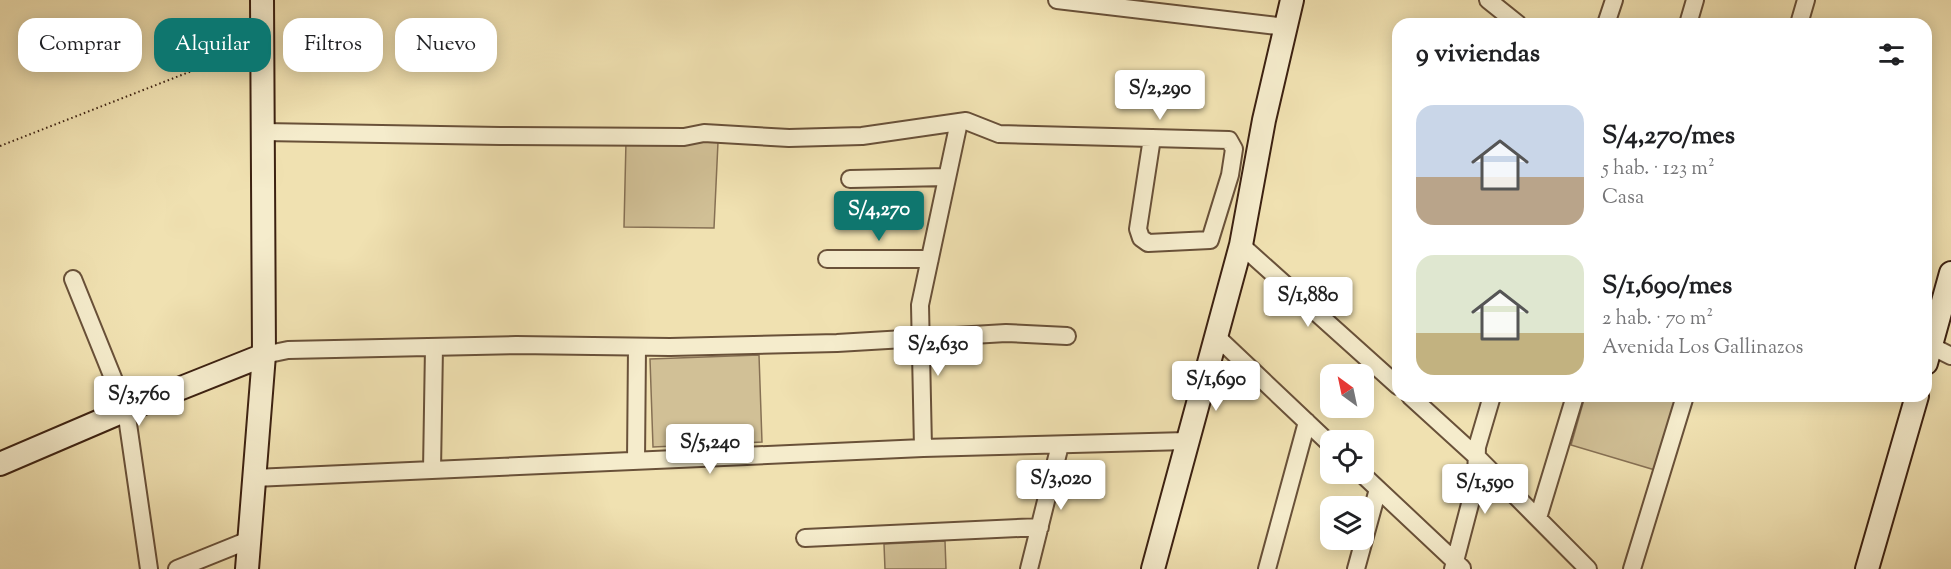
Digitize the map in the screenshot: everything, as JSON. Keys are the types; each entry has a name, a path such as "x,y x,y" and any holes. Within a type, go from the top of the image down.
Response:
{"street":[{"path":"262,0 262,18"},
{"path":"1057,0 1094,2 1286,27"},
{"path":"1153,569 1177,442 1216,336 1241,245 1264,120 1293,0"},
{"path":"1488,0 1510,18"},
{"path":"1608,18 1614,0"},
{"path":"1690,18 1695,0"},
{"path":"1800,18 1806,0"},
{"path":"247,569 264,355 262,72"},
{"path":"263,132 661,137 684,137 704,133 789,138 862,136 966,121 999,134 1229,140 1234,149 1230,175 1210,240 1148,243 1141,238 1138,229 1152,138"},
{"path":"923,448 920,305 958,122"},
{"path":"850,179 947,177"},
{"path":"1241,245 1392,381"},
{"path":"827,259 930,259"},
{"path":"1932,340 1951,273"},
{"path":"73,279 126,410 149,569"},
{"path":"0,464 126,410 264,355 288,350 516,345 637,347 837,344 1006,333 1067,336"},
{"path":"1216,336 1320,434"},
{"path":"636,461 637,347"},
{"path":"432,470 434,348"},
{"path":"1932,354 1951,356"},
{"path":"1417,402 1477,457 1588,569"},
{"path":"1457,566 1476,481 1477,447 1490,402"},
{"path":"1538,518 1573,402"},
{"path":"1632,569 1683,402"},
{"path":"1867,569 1915,402"},
{"path":"1267,569 1307,422"},
{"path":"254,478 923,448 1177,442"},
{"path":"1029,569 1060,445"},
{"path":"1373,484 1457,566"},
{"path":"1356,569 1378,489"},
{"path":"805,538 1040,527"},
{"path":"177,569 249,540"}],"path":[{"path":"0,146 188,72"}],"shaded area":[{"path":"626,141 718,142 714,228 624,227"},
{"path":"759,355 762,442 653,447 650,359"},
{"path":"1583,402 1675,402 1655,470 1571,445"},
{"path":"945,541 946,569 885,569 884,544"}]}
